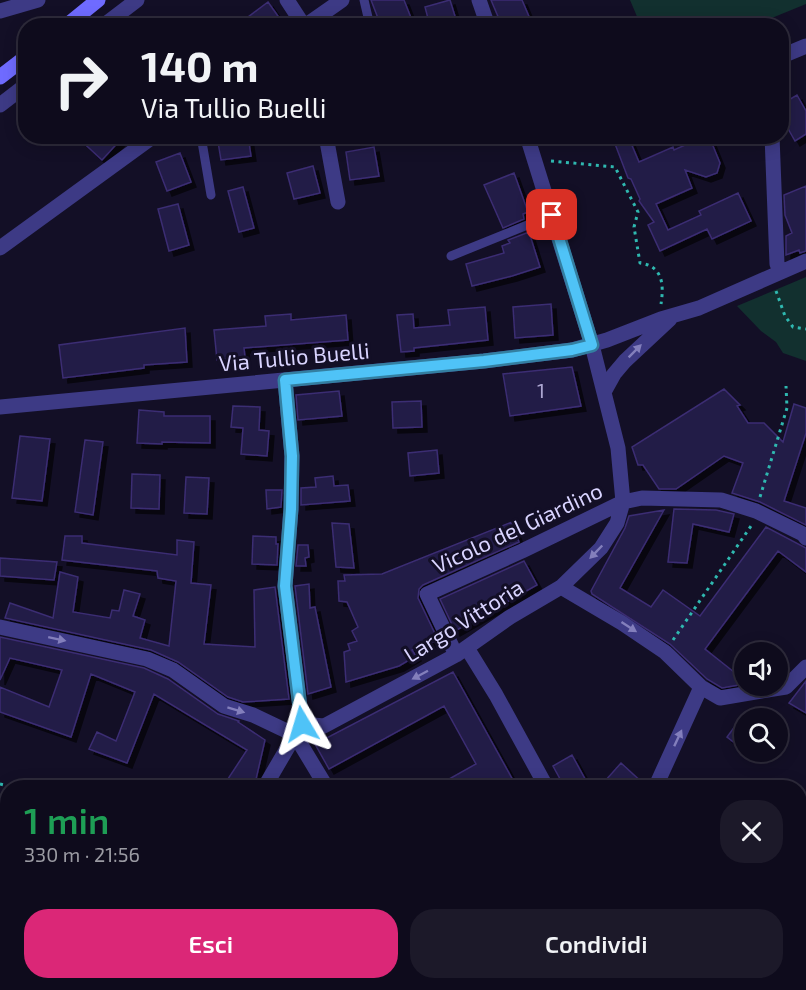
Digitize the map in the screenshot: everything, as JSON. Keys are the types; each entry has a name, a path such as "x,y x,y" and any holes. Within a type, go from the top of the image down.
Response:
{"main road":[{"path":"76,18 99,0"},
{"path":"0,77 18,63"}],"street":[{"path":"0,11 38,0"},
{"path":"113,18 137,0"},
{"path":"287,0 299,18"},
{"path":"316,18 342,0"},
{"path":"481,0 486,18"},
{"path":"789,53 806,46"},
{"path":"0,105 18,91"},
{"path":"0,248 138,144"},
{"path":"327,144 338,202"},
{"path":"530,144 592,345 618,448 623,502 642,498 721,500 756,511 803,534 806,538"},
{"path":"772,144 777,264 781,271"},
{"name":"Via Tullio Buelli","path":"0,407 484,361 572,350 699,308 806,261"},
{"path":"604,392 614,374 625,361 672,316"},
{"path":"285,380 292,456 291,509 285,586 298,729 323,780"},
{"name":"Largo Vittoria","path":"298,729 324,726 461,652 510,617 561,587 601,548 617,524 623,502"},
{"name":"Vicolo del Giardino","path":"461,652 427,594 623,502"},
{"path":"561,587 622,623 665,652 701,687 720,698 786,687 806,667"},
{"path":"0,627 147,659 173,670 224,706 298,729"},
{"path":"461,652 496,695 540,780"},
{"path":"659,780 701,687"},
{"path":"269,780 298,729"}],"lane":[{"path":"364,0 368,18"},
{"path":"481,0 491,18"},
{"path":"202,144 211,195"},
{"path":"451,256 552,215"}],"path":[{"path":"552,171 549,161 615,167 638,212 634,227 640,263 653,268 663,282 661,305 655,308"},
{"path":"774,286 785,316 793,327 806,329"},
{"path":"665,652 754,522 787,408 786,386"}],"green space":[{"path":"630,0 806,0 806,4 772,18 638,18"},
{"path":"806,277 806,361 783,353 776,342 761,331 737,306"}],"building":[{"path":"371,0 404,0 411,18 378,18"},
{"path":"450,0 456,18 428,18 425,7"},
{"path":"491,0 522,0 530,18 499,18"},
{"path":"268,2 279,18 247,18"},
{"path":"797,95 806,111 806,134 795,141 789,130 789,100"},
{"path":"85,144 117,144 102,160"},
{"path":"218,144 249,144 251,156 221,160"},
{"path":"615,144 631,144 639,162 673,147 674,150 688,144 712,144 720,163 717,173 706,177 685,170 692,188 656,204 668,230 701,215 699,211 738,193 751,221 712,239 707,229 660,251 648,225 654,222 639,201 631,179 628,178"},
{"path":"374,147 379,176 350,180 346,152"},
{"path":"180,153 191,182 167,191 156,162"},
{"path":"313,166 320,193 294,199 287,173"},
{"path":"514,173 528,212 523,214 524,219 503,228 484,185"},
{"path":"806,186 806,251 800,253 799,250 786,255 786,236 792,233 785,215 784,195"},
{"path":"243,187 254,228 239,232 228,191"},
{"path":"178,204 189,245 169,251 158,209"},
{"path":"529,232 540,267 472,286 466,264 504,253 502,246 510,243 508,240"},
{"path":"551,304 553,335 515,338 513,307"},
{"path":"485,307 488,340 414,348 414,351 401,352 397,315 413,314 414,328 450,325 448,310"},
{"path":"291,314 291,320 346,315 348,340 244,348 245,357 217,360 214,330 266,326 265,316"},
{"path":"185,328 187,362 144,365 144,368 63,378 59,345"},
{"path":"572,367 581,406 510,416 503,374"},
{"path":"724,389 740,405 737,406 748,423 764,423 783,442 794,404 806,408 806,433 784,501 806,508 806,525 760,502 732,493 743,463 724,456 676,489 659,489 643,465 638,465 632,447"},
{"path":"339,391 342,416 298,420 296,395"},
{"path":"421,401 422,427 393,428 392,402"},
{"path":"233,406 260,407 259,430 269,431 267,456 241,454 243,428 231,427"},
{"path":"139,410 164,412 164,416 210,416 210,443 137,443"},
{"path":"20,436 50,439 42,501 12,498"},
{"path":"85,440 103,442 93,515 75,512"},
{"path":"437,450 439,473 410,476 408,453"},
{"path":"132,474 160,475 159,509 131,508"},
{"path":"333,476 334,486 348,485 350,501 301,505 301,488 316,487 315,478"},
{"path":"186,477 209,478 207,514 184,513"},
{"path":"266,490 282,490 281,507 267,509"},
{"path":"674,509 716,510 734,514 729,532 693,524 687,563 668,562"},
{"path":"664,510 620,588 651,607 663,590 700,616 766,527 806,548 806,572 778,551 705,649 734,672 734,686 722,688 707,679 670,644 592,594 591,591 625,528 629,516"},
{"path":"512,522 519,542 423,585 419,589 418,598 438,640 412,650 416,656 399,666 346,682 344,652 350,650 348,644 357,641 352,631 358,627 347,602 339,601 338,581 345,581 344,575 382,574"},
{"path":"332,523 349,524 354,568 336,567"},
{"path":"65,536 82,536 82,543 177,555 177,540 194,542 191,583 211,585 204,644 255,647 254,590 275,587 289,699 243,702 228,697 178,662 151,650 5,618 10,603 53,618 60,572 78,577 73,612 110,618 112,610 119,611 124,590 140,594 133,616 145,620 140,638 169,646 176,581 158,578 157,571 62,560"},
{"path":"253,536 276,537 277,565 252,564"},
{"path":"298,545 308,545 309,557 305,558 306,566 296,566"},
{"path":"0,558 57,562 54,580 0,576"},
{"path":"524,561 537,585 455,631 440,599"},
{"path":"309,584 310,608 315,607 331,687 308,694 295,586"},
{"path":"0,637 144,668 168,679 218,714 239,721 265,740 256,780 227,780 247,750 154,694 127,763 89,749 97,732 116,741 135,692 91,674 71,737 0,712 0,687 49,707 62,670 10,658 0,680"},
{"path":"453,672 513,780 447,780 476,764 444,706 329,769 315,744"},
{"path":"806,681 806,713 789,703"},
{"path":"734,728 734,742 727,737"},
{"path":"572,755 586,780 561,780 553,766"},
{"path":"621,763 639,780 606,780"}],"route":[{"path":"302,724 285,586 291,509 292,456 285,380 484,361 572,350 592,345 552,215"}]}
